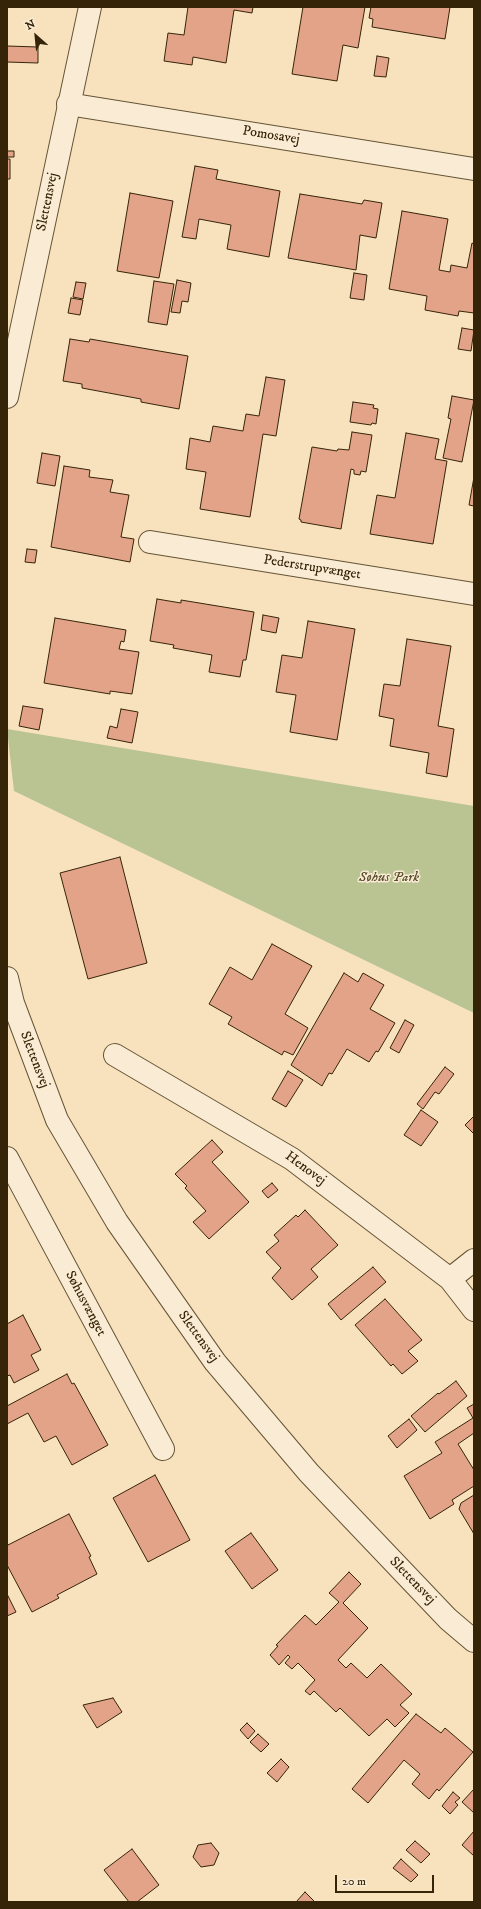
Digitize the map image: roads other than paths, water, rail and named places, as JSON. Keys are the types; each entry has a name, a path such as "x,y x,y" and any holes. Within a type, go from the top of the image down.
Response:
{"street":[{"name":"Slettensvej","path":"7,397 68,104 90,7"},
{"name":"Pomosavej","path":"68,104 474,169"},
{"name":"Pederstrupvænget","path":"150,542 474,594"},
{"name":"Slettensvej","path":"7,978 13,1003 57,1120 117,1222 215,1362 310,1473 448,1619 474,1640"},
{"name":"Henovej","path":"115,1055 292,1159 450,1279 474,1310"},
{"name":"Søhusvænget","path":"7,1158 163,1449"},
{"path":"450,1279 474,1260"}],"park label":[{"name":"Søhus Park","path":"389,878"}]}
